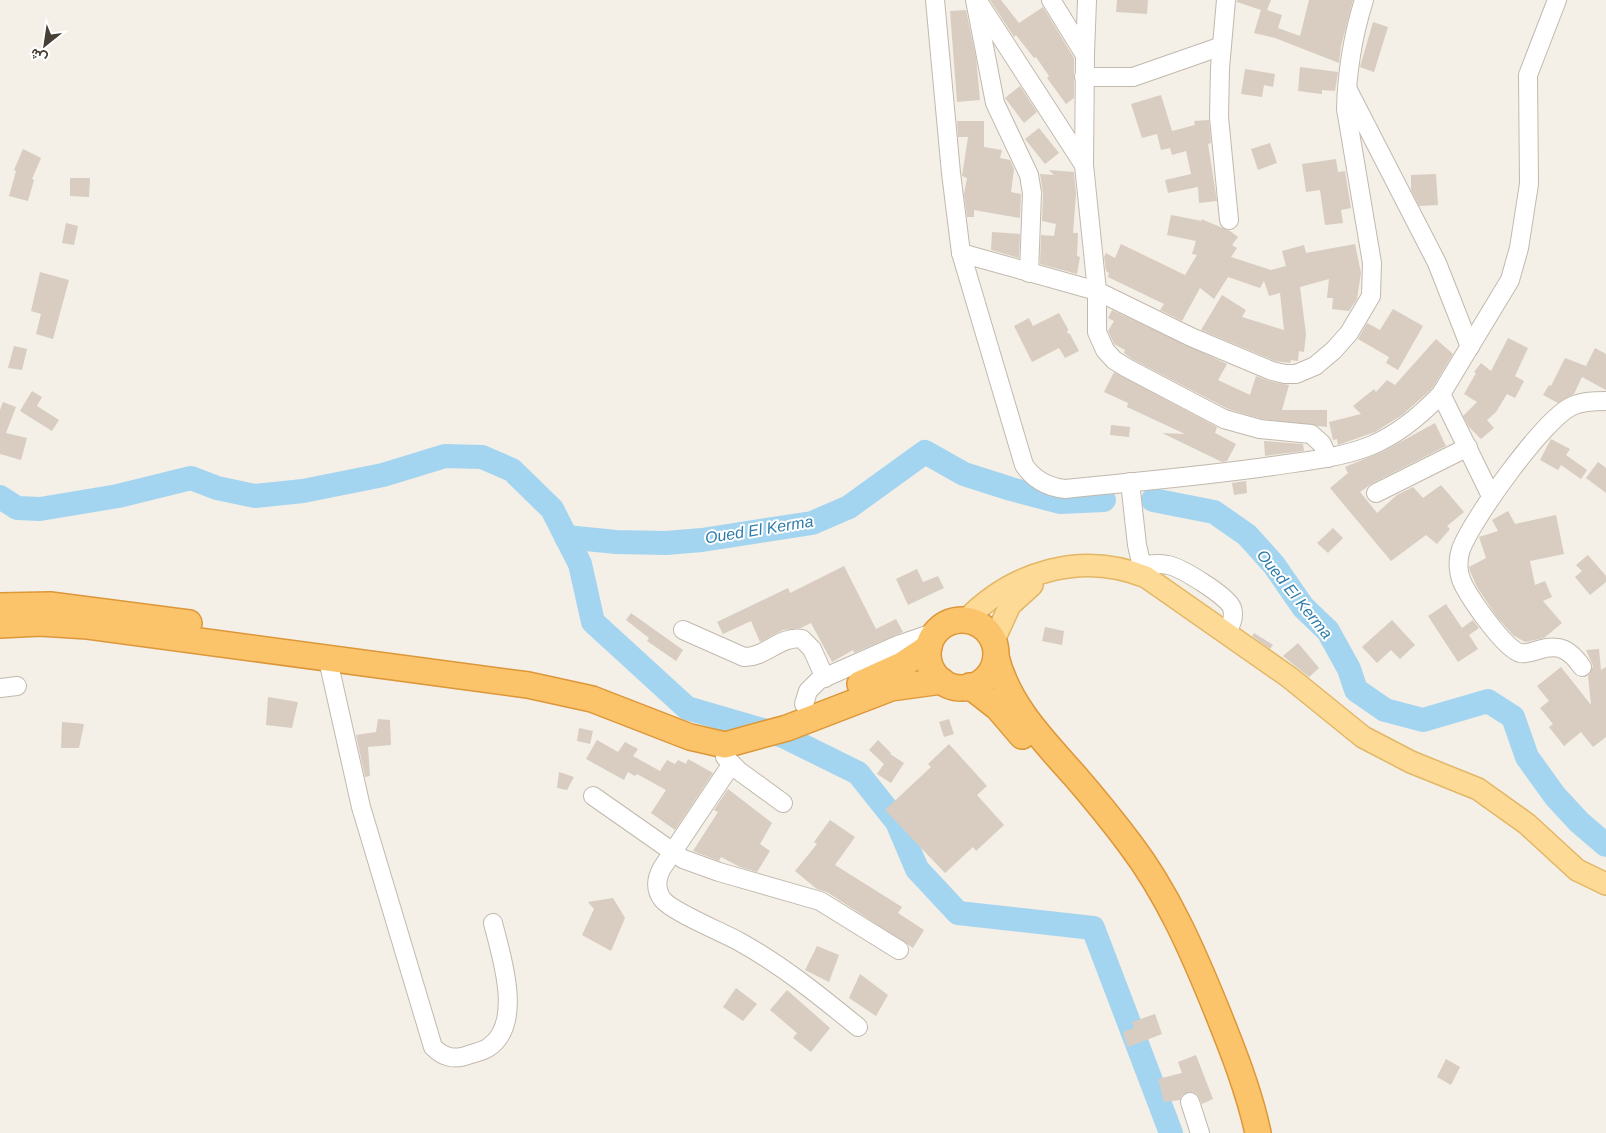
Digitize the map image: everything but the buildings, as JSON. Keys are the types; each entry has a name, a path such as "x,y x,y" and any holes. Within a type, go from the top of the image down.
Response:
{"highway":[{"path":"0,606 50,605 116,612 322,644 533,669 589,682 704,726 730,745"},
{"path":"0,625 40,623 88,626 328,660 407,667 528,685 573,694 612,706 690,737 730,745 791,715 880,676 932,640 949,622 966,620 982,626 995,648 1006,685 1025,717 1130,844 1168,902 1189,943 1240,1070 1258,1133"},
{"path":"932,640 931,666 942,681"},
{"path":"791,715 904,685 942,681 958,687 970,686 984,680 990,674 995,648"},
{"path":"970,686 998,708 1052,772 1114,849 1146,895 1171,941 1194,992 1224,1073 1241,1133"}],"main road":[{"path":"966,620 994,596 1052,569 1082,564 1143,571 1226,634 1289,677 1363,737 1411,762 1478,789 1527,824 1576,870 1606,884"},
{"path":"995,648 1010,605 1052,569"}],"street":[{"path":"935,0 951,173 961,253 1017,448 1030,473 1046,485 1065,489 1230,472 1328,458 1371,446 1393,434 1440,394 1510,280 1519,248 1528,184 1528,75 1557,0"},
{"path":"976,0 995,103 1029,175 1032,193 1029,273"},
{"path":"976,0 1084,165"},
{"path":"1087,0 1084,77 1084,165 1096,291 1097,332 1105,350 1114,360 1224,419 1248,427 1311,434 1322,444 1328,458"},
{"path":"1226,0 1219,117 1229,220"},
{"path":"961,253 1096,291 1191,337 1272,371 1296,374 1315,366 1334,350 1349,333 1371,296 1373,280 1372,263 1346,109 1346,87 1359,16 1364,0"},
{"path":"1054,1 1085,55"},
{"path":"1084,77 1133,76 1222,46"},
{"path":"1346,87 1438,263 1470,347"},
{"path":"1440,394 1468,446 1491,496"},
{"path":"1582,668 1572,653 1558,647 1527,654 1512,649 1466,590 1458,569 1461,550 1491,496 1560,413 1582,403 1606,401"},
{"path":"1376,493 1468,446"},
{"path":"1130,482 1143,571 1153,564 1174,567 1224,597 1233,610 1233,618 1226,634"},
{"path":"683,630 744,657 754,656 787,640 802,639 812,649 825,678"},
{"path":"791,715 810,688 825,678 898,645 932,640"},
{"path":"328,660 361,807 433,1047 446,1057 462,1058 489,1048 503,1028 508,988 493,923"},
{"path":"783,803 730,745 658,876 657,884 662,899 767,958 858,1027"},
{"path":"593,796 672,853 695,865 820,901 899,950"},
{"path":"1190,1102 1200,1133"}],"waterway":[{"name":"Oued El Kerma","path":"566,537 616,542 666,543 702,540 812,523 849,507 925,452 964,474 1011,489 1060,502 1104,500"},
{"path":"0,497 17,508 40,509 118,496 191,478 217,488 255,496 303,491 383,475 445,456 482,457 512,470 552,509 580,564 593,622 687,708 783,736 858,773 897,822 917,869 958,913 1093,928 1171,1133"},
{"name":"Oued El Kerma","path":"1153,500 1214,512 1247,535 1274,565 1303,607 1328,631 1349,669 1356,690 1385,710 1423,720 1488,701 1513,717 1527,757 1555,796 1579,822 1606,845"}]}
